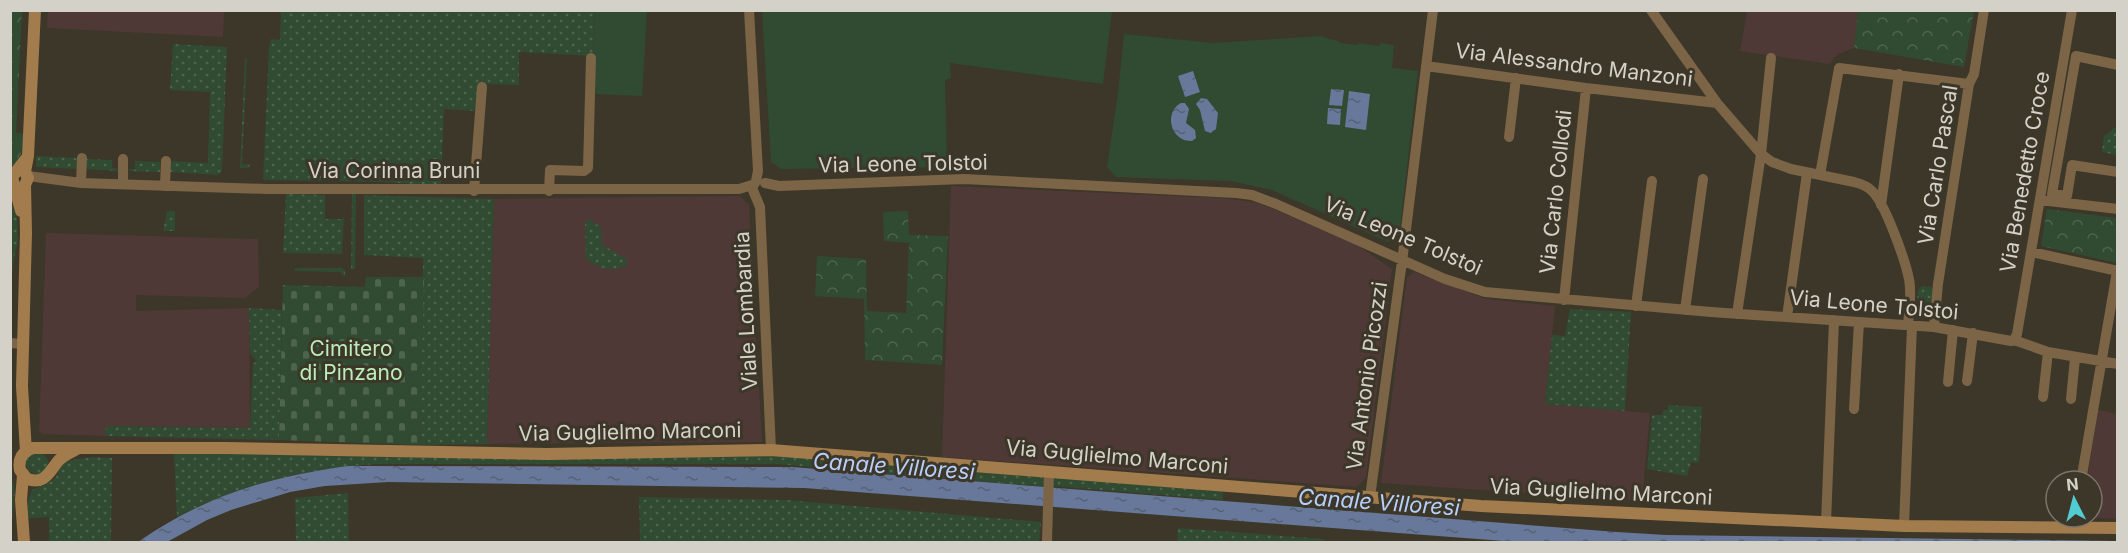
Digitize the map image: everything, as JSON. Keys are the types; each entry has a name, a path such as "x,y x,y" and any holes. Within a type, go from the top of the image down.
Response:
{"street":[{"path":"24,543 18,465 23,426 17,344 26,233 18,178 28,156 35,10"},
{"name":"Viale Lombardia","path":"749,10 760,186 771,450"},
{"name":"Via Antonio Picozzi","path":"1370,497 1433,10"},
{"path":"1651,10 1717,103 1761,154 1780,166 1878,189"},
{"name":"Via Carlo Pascal","path":"1934,327 1938,284 1969,84 1974,74 1984,10"},
{"name":"Via Benedetto Croce","path":"2014,340 2017,334 2072,10"},
{"path":"2118,65 2076,56 2052,194 2067,196 2073,165 2118,172"},
{"path":"549,190 550,170 584,171 588,168 591,58"},
{"path":"1737,314 1761,154 1771,58"},
{"name":"Via Alessandro Manzoni","path":"1426,66 1717,103"},
{"path":"1820,175 1839,68 1969,84"},
{"path":"1899,74 1878,189 1881,205 1895,237 1909,280 1910,326 1904,526"},
{"path":"1509,137 1516,78"},
{"path":"474,191 482,87"},
{"name":"Via Carlo Collodi","path":"1564,300 1586,88"},
{"path":"81,183 82,158"},
{"path":"123,159 123,184"},
{"path":"165,186 166,161"},
{"path":"1787,317 1808,172"},
{"name":"Via Corinna Bruni","path":"18,178 81,183 234,188 474,191 739,189 760,186"},
{"name":"Via Leone Tolstoi","path":"760,186 964,179 1252,195 1445,279 1485,292 1685,310 1934,327 2014,340 2048,352 2118,364"},
{"path":"1685,310 1703,179"},
{"path":"1636,306 1652,181"},
{"path":"2040,200 2118,209"},
{"path":"2032,247 2117,271 2083,469"},
{"path":"1826,523 1834,320"},
{"path":"1854,409 1859,322"},
{"path":"1948,382 1953,330"},
{"path":"1967,381 1973,333"},
{"path":"2043,397 2048,352"},
{"path":"2071,399 2075,358"},
{"path":"23,426 30,440 42,448 52,460 51,472"},
{"name":"Via Guglielmo Marconi","path":"18,465 42,448 213,448 547,454 771,450 1050,476 1481,506 1904,526 2044,523"},
{"path":"21,500 28,486 35,481 41,481 61,458 77,449"},
{"path":"18,465 35,481"},
{"path":"1047,543 1050,476"}],"shaded area":[{"path":"48,11 224,11 223,37 47,28"},
{"path":"1747,11 1858,11 1854,48 1838,54 1829,64 1740,51"},
{"path":"951,186 1222,198 1254,202 1359,246 1392,269 1366,477 1357,487 942,457"},
{"path":"740,196 749,205 762,442 487,444 494,199"},
{"path":"46,233 258,239 259,287 245,298 136,295 136,311 249,308 250,428 106,426 105,436 43,434 39,431"},
{"path":"1414,272 1486,299 1555,306 1545,404 1650,413 1642,501 1381,483 1407,277"},
{"path":"2098,410 2117,414 2117,519 2104,518 2104,469 2089,469"}],"green space":[{"path":"762,10 1112,11 1103,84 950,63 951,78 945,80 947,167 781,169 771,162"},
{"path":"11,11 22,11 16,133 24,134 20,161 11,168"},
{"path":"281,11 595,11 593,56 519,52 519,85 480,84 474,111 444,109 441,186 386,182 263,180 269,48 271,39 280,40"},
{"path":"595,11 647,11 642,96 596,94 593,56"},
{"path":"1858,11 1974,11 1964,67 1854,48"},
{"path":"1124,34 1213,43 1322,36 1340,43 1394,45 1392,68 1418,71 1399,238 1388,242 1272,190 1230,181 1116,177 1107,167"},
{"path":"173,44 227,47 222,171 219,175 170,172 170,161 208,163 210,92 170,90"},
{"path":"245,58 247,58 242,164 250,165 249,168 240,168"},
{"path":"2117,126 2117,155 2102,152 2104,136"},
{"path":"36,156 78,158 78,169 36,167"},
{"path":"87,159 112,160 112,168 117,168 117,171 86,169"},
{"path":"135,161 160,162 160,172 129,171 129,169 135,169"},
{"path":"352,193 356,193 355,269 351,269"},
{"path":"286,194 325,195 325,219 342,219 344,216 342,254 283,253"},
{"path":"364,195 494,199 487,444 420,445 423,258 364,255"},
{"path":"10,198 17,218 18,240 11,286"},
{"path":"2047,209 2117,218 2117,263 2041,246"},
{"path":"167,211 175,211 175,231 163,231"},
{"path":"908,211 909,235 948,236 942,365 865,360 864,299 815,296 817,256 866,259 867,311 906,313 909,243 884,241 883,212"},
{"path":"588,219 601,227 602,245 627,259 627,265 611,269 595,265 586,259 585,222"},
{"path":"295,268 342,268 345,271 345,277 340,272 294,271"},
{"name":"Cimitero di Pinzano","path":"366,277 424,277 420,445 279,440 283,285 365,287"},
{"path":"1922,286 1933,289 1929,316 1918,319 1914,311 1916,311 1918,290"},
{"path":"249,308 282,310 279,440 105,436 106,426 250,428 253,363 257,362 250,354"},
{"path":"1570,309 1631,312 1625,411 1545,404 1552,335 1565,336"},
{"path":"1668,405 1702,407 1699,463 1691,462 1687,476 1647,469 1652,415 1662,415 1664,410 1668,410"},
{"path":"37,452 45,455 48,463 45,471 37,474 29,471 26,463 29,455"},
{"path":"174,454 761,454 1046,474 1048,487 777,464 375,464 322,470 273,480 201,505 177,517"},
{"path":"94,457 112,458 111,542 49,542 49,517 28,518 28,500 32,490 56,477 64,461"},
{"path":"10,476 15,491 13,517 11,517"},
{"path":"1053,477 1223,491 1223,500 1052,486"},
{"path":"348,493 349,542 296,542 295,498"},
{"path":"639,497 786,500 1041,522 1039,542 640,542"},
{"path":"1178,528 1324,539 1323,542 1177,542"}],"water":[{"path":"1193,71 1200,92 1185,97 1178,76"},
{"path":"1331,89 1344,90 1342,106 1329,105"},
{"path":"1349,91 1370,94 1366,130 1345,127"},
{"path":"1201,98 1207,99 1218,113 1216,129 1211,133 1205,131 1200,110 1196,104"},
{"path":"1181,103 1185,103 1189,109 1186,123 1195,130 1196,138 1192,141 1179,137 1172,126 1172,113"},
{"path":"1328,108 1341,109 1340,125 1327,124"},
{"name":"Canale Villoresi","path":"348,466 792,467 1666,535 2118,541 1517,542 804,488 388,482 325,486 290,492 231,510 167,542 138,542 187,512 238,491 291,476"}]}
